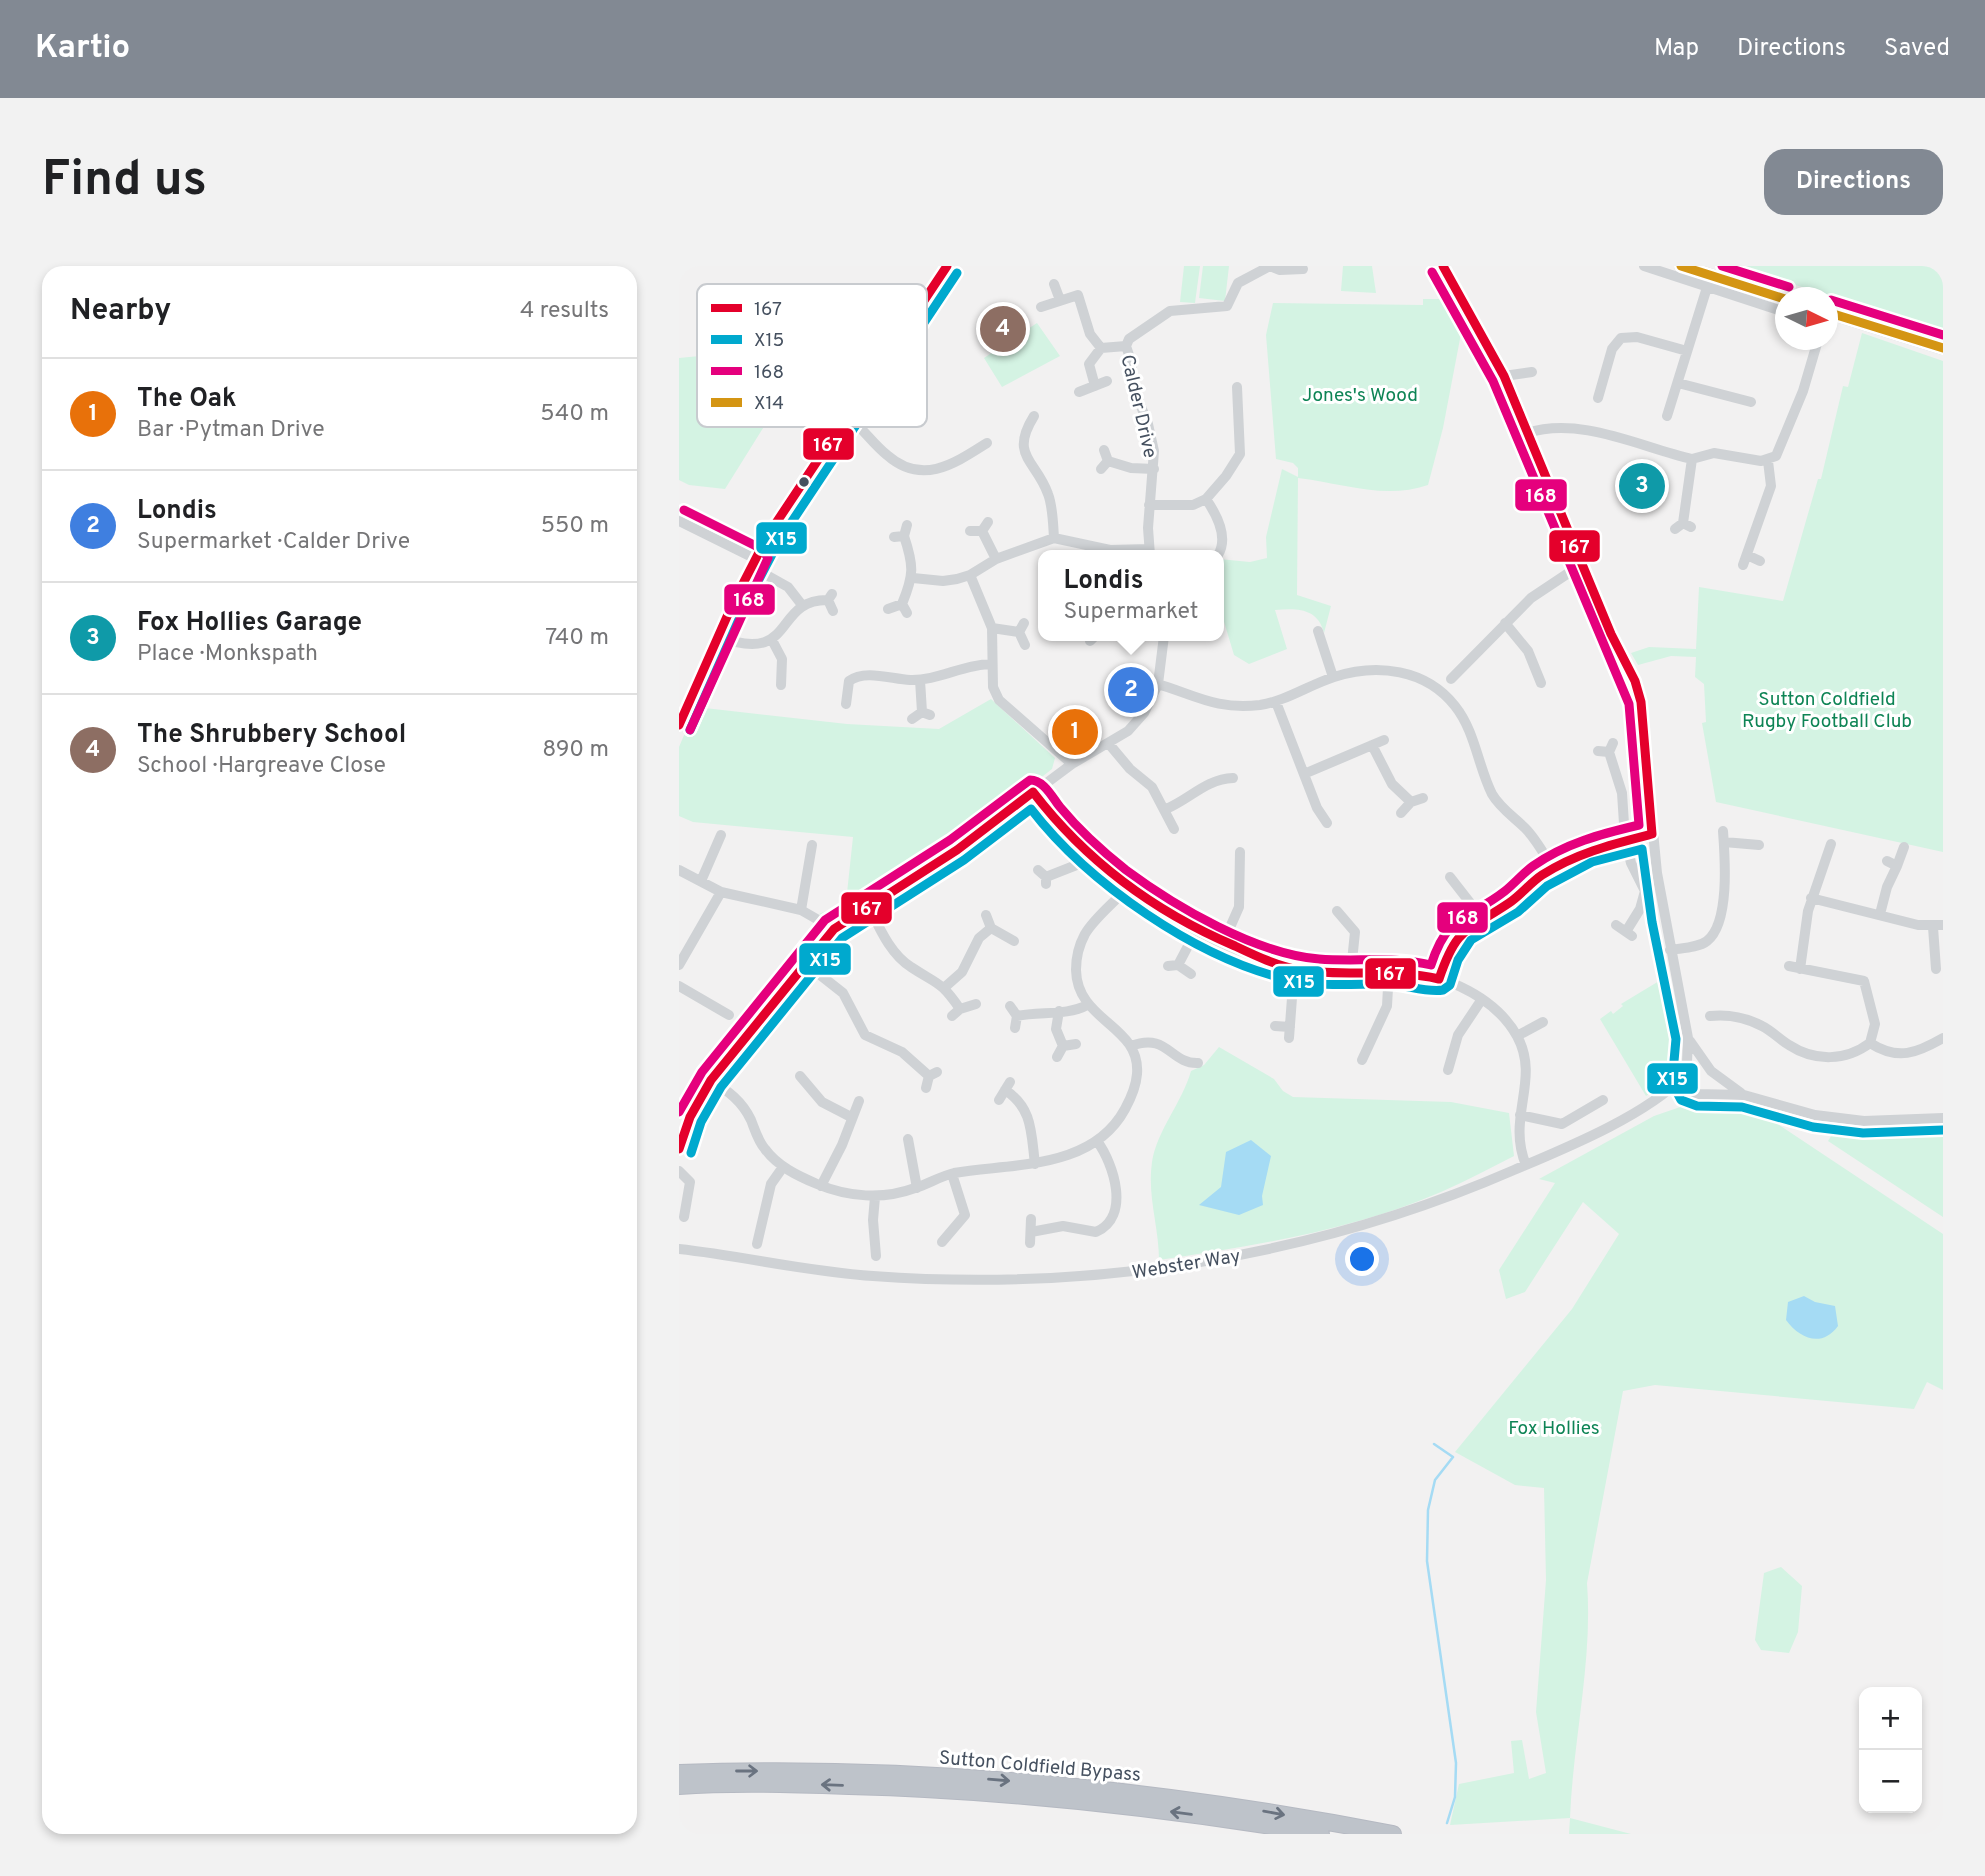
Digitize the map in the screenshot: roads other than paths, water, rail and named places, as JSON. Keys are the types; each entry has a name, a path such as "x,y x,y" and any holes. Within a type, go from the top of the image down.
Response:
{"highway":[{"name":"Sutton Coldfield Bypass","path":"679,1773 792,1771 985,1779 1175,1798 1393,1834"},
{"name":"Sutton Coldfield Bypass","path":"679,1786 789,1784 963,1791 1160,1810 1321,1834"}],"main road":[{"path":"1681,266 1709,281 1775,296"},
{"path":"1838,315 1943,348"}],"street":[{"path":"927,296 947,266"},
{"path":"1270,266 1280,270 1303,269"},
{"name":"Calder Drive","path":"1150,550 1149,505 1154,469 1148,424 1134,391 1132,364 1126,346 1135,333 1170,312 1224,307 1244,279 1270,266"},
{"path":"1443,266 1504,376 1640,695 1652,834 1670,950 1688,1038 1686,1087 1701,1093 1713,1083 1709,1069 1688,1038"},
{"path":"1644,266 1709,281 1775,308"},
{"path":"1672,412 1687,351 1709,281"},
{"path":"1054,284 1060,299"},
{"path":"1041,307 1075,295 1080,297 1090,334 1101,348"},
{"path":"1602,393 1612,349 1626,336 1687,351"},
{"path":"1095,386 1089,364 1101,348 1126,346"},
{"path":"1768,461 1781,449 1801,379 1814,350"},
{"path":"1504,376 1532,371"},
{"path":"1079,392 1107,381"},
{"path":"1678,383 1746,398"},
{"path":"1149,505 1182,508 1206,499 1240,454 1237,434 1237,387"},
{"path":"1225,406 1239,405"},
{"path":"1034,416 1017,436 1026,459 1043,482 1050,498 1054,538"},
{"path":"679,724 717,636 755,559 840,427"},
{"path":"862,427 888,456 903,466 926,472 952,466 987,443"},
{"path":"1527,433 1548,427 1572,427 1692,459 1714,453 1768,461"},
{"path":"1683,526 1692,459"},
{"path":"1105,460 1131,468 1154,469"},
{"path":"1760,561 1745,560 1772,481 1768,461"},
{"path":"925,485 926,472"},
{"path":"1206,499 1219,518 1223,550"},
{"path":"679,521 755,559"},
{"path":"970,530 985,527 996,559"},
{"path":"888,609 904,608 913,578 911,558 902,533"},
{"path":"913,578 943,581 970,575 996,559 1054,538 1085,542 1110,550"},
{"path":"1083,550 1085,542"},
{"path":"1451,674 1540,590 1582,564"},
{"path":"763,573 788,587 802,605"},
{"path":"970,575 992,628 993,687 999,700 1072,764"},
{"path":"717,636 748,645 772,640 802,605 831,601"},
{"path":"1505,623 1521,641 1541,683"},
{"path":"992,628 1022,627 1025,645"},
{"path":"1323,637 1333,677"},
{"path":"772,640 787,664 781,685"},
{"path":"679,1149 690,1117 711,1080 834,929 957,850 1072,764 1128,731 1144,713 1158,684 1163,641"},
{"path":"846,704 844,679 861,676 920,680 972,664 992,664"},
{"path":"1523,673 1535,667"},
{"path":"1158,684 1219,706 1276,702 1333,677 1369,670 1398,671 1423,680 1443,694 1463,718 1492,794 1535,840 1552,867"},
{"path":"912,719 926,713 920,680"},
{"path":"1276,702 1304,774 1312,812 1327,823"},
{"path":"1304,774 1384,740"},
{"path":"1109,744 1130,769 1153,787 1174,829"},
{"path":"1372,745 1392,784 1411,802"},
{"path":"1607,748 1622,793 1625,839 1631,863 1645,891 1640,909 1625,930"},
{"path":"1166,809 1190,799 1201,788 1233,778"},
{"path":"1033,792 1061,830 1087,856 1128,887 1197,929 1298,970 1389,970 1439,979 1482,999 1517,1036 1526,1065 1517,1139 1526,1165"},
{"path":"1401,813 1411,802 1423,798"},
{"path":"1439,979 1458,936 1482,918 1511,902 1552,867 1588,850 1652,834"},
{"path":"701,881 720,835"},
{"path":"1670,950 1702,944 1718,924 1724,906 1723,836 1759,845"},
{"path":"1717,1019 1735,1015 1760,1024 1786,1044 1810,1055 1849,1056 1870,1043 1875,1024 1867,984 1861,979 1836,978 1795,967 1819,858 1831,844"},
{"path":"801,910 803,860 812,845"},
{"path":"1880,914 1892,863 1904,847"},
{"path":"1224,941 1239,907 1240,852"},
{"path":"1043,877 1079,864 1087,856"},
{"path":"1239,869 1252,869"},
{"path":"679,870 721,892 801,910 834,929"},
{"path":"1464,873 1452,879 1482,918"},
{"path":"711,1080 735,1096 765,1150 783,1167 821,1186 875,1197 917,1188 952,1174 1035,1164 1071,1154 1097,1141 1121,1117 1132,1097 1137,1072 1131,1046 1125,1037 1087,1005 1077,979 1080,944 1093,924 1128,887"},
{"path":"679,963 721,892"},
{"path":"1811,898 1938,926 1937,972"},
{"path":"868,905 883,936 909,967 945,987 956,1012 976,1004"},
{"path":"1337,911 1361,930 1351,971"},
{"path":"986,915 991,928 1014,941"},
{"path":"945,987 962,972 979,938 991,928"},
{"path":"1191,974 1173,966 1197,929"},
{"path":"805,963 843,993 865,1035 902,1052 933,1074 926,1088"},
{"path":"1275,1026 1289,1032 1298,970"},
{"path":"1375,1057 1363,1057 1387,1006 1389,970"},
{"path":"679,986 729,1015"},
{"path":"718,1009 724,997"},
{"path":"1453,1064 1458,1035 1482,999"},
{"path":"1015,1028 1013,1011 1072,1012 1087,1005"},
{"path":"1059,1012 1057,1035 1063,1046"},
{"path":"1517,1036 1543,1022"},
{"path":"1870,1043 1882,1051 1905,1055 1943,1038"},
{"path":"1131,1046 1142,1042 1159,1043 1193,1064 1184,1076"},
{"path":"1063,1046 1076,1044"},
{"path":"1057,1057 1063,1046"},
{"path":"1685,1074 1695,1065 1709,1069 1744,1095 1815,1115 1864,1121 1943,1118"},
{"name":"Webster Way","path":"1665,1097 1685,1074"},
{"path":"807,1078 822,1102 851,1116"},
{"path":"1005,1091 1021,1101 1026,1111 1035,1164"},
{"name":"Webster Way","path":"679,1249 817,1271 922,1279 1028,1280 1132,1272 1245,1255 1333,1234 1414,1209 1526,1165 1665,1097 1701,1093 1744,1095"},
{"path":"1520,1115 1562,1124 1594,1113 1603,1100"},
{"path":"821,1186 842,1146 851,1116 859,1101"},
{"path":"679,1113 690,1117"},
{"path":"1031,1219 1030,1237 1063,1226 1096,1232 1108,1225 1114,1212 1113,1168 1097,1141"},
{"path":"914,1144 912,1167 917,1188"},
{"path":"757,1244 771,1184 783,1167"},
{"path":"679,1171 689,1178 683,1196 684,1217"},
{"path":"942,1242 955,1230 966,1209 952,1174"},
{"path":"873,1249 875,1197"},
{"path":"762,1224 775,1227"},
{"path":"955,1230 963,1238"}],"water":[{"path":"1251,1140 1271,1156 1262,1196 1263,1205 1239,1215 1199,1205 1221,1187 1226,1152"},
{"path":"1804,1296 1815,1302 1835,1306 1838,1326 1832,1333 1818,1339 1811,1338 1798,1332 1786,1320 1788,1302"}],"waterway":[{"path":"1434,1444 1453,1457 1435,1480 1428,1510 1427,1561 1456,1763 1455,1797 1447,1823"}],"place":[{"name":"The Shrubbery School","path":"1003,329"},
{"name":"Fox Hollies Garage","path":"1642,486"},
{"name":"Londis","path":"1131,690"},
{"name":"The Oak","path":"1075,732"}],"park label":[{"name":"Jones's Wood","path":"1360,394"},
{"name":"Sutton Coldfield Rugby Football Club","path":"1827,709"},
{"name":"Fox Hollies","path":"1554,1427"}]}
